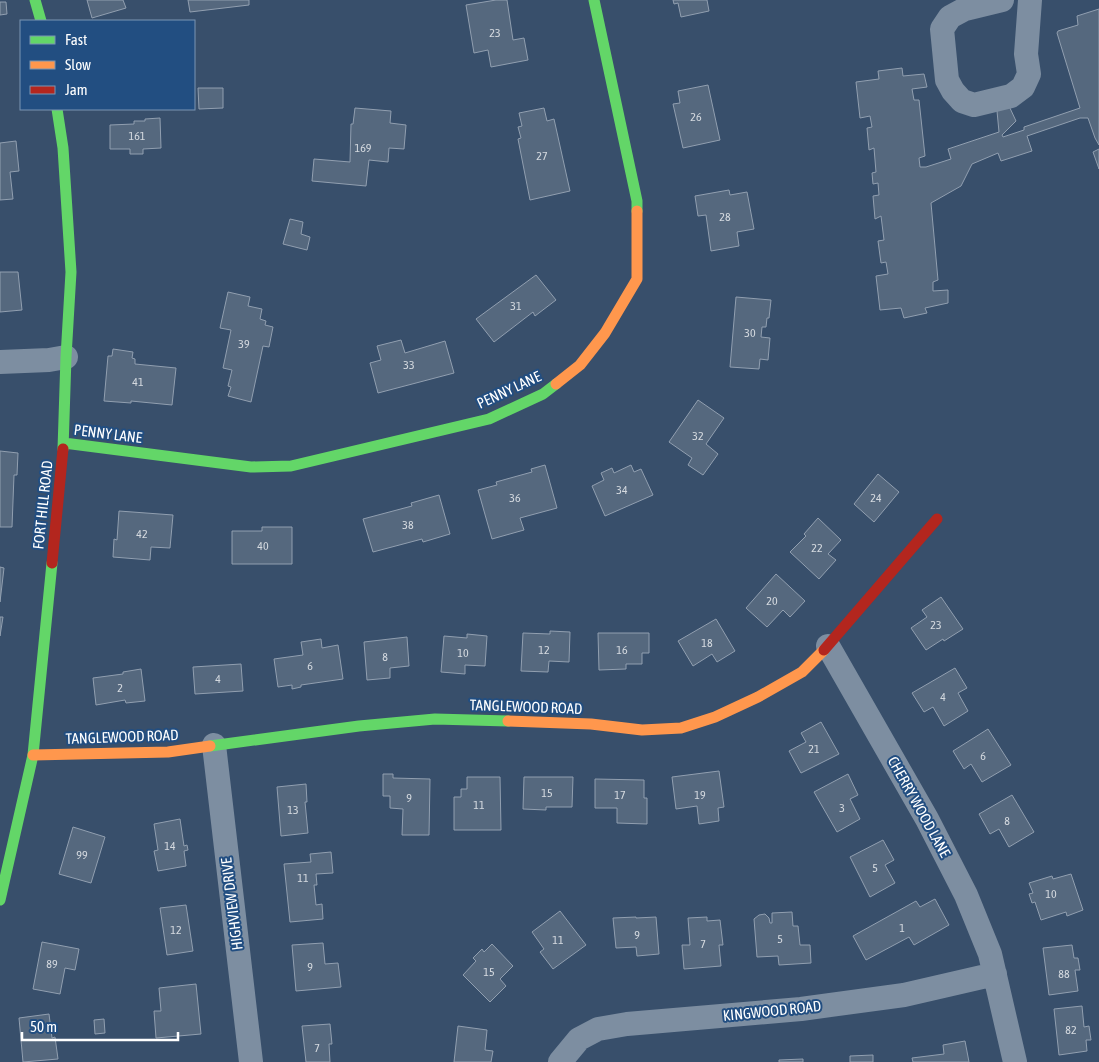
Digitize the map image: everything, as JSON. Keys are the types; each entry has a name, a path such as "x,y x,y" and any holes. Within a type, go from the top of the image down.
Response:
{"street":[{"path":"35,0 41,20"},
{"name":"PENNY LANE","path":"64,443 251,467 291,466 489,419 543,394 580,366 605,333 637,280 637,201 594,0"},
{"path":"1002,0 965,9 950,17 942,29 947,80 953,91 962,101 974,105 1011,96 1023,87 1029,74 1026,54 1030,0"},
{"name":"FORT HILL ROAD","path":"0,900 33,756 64,443 66,357 71,272 63,148 57,110"},
{"path":"0,362 49,360 66,357"},
{"name":"TANGLEWOOD ROAD","path":"33,756 168,752 359,726 435,719 591,724 642,730 681,728 715,717 802,672 828,646 937,519"},
{"name":"CHERRY WOOD LANE","path":"828,646 927,818 962,887 990,954 1015,1062"},
{"name":"HIGHVIEW DRIVE","path":"214,745 251,1062"},
{"name":"KINGWOOD ROAD","path":"560,1062 579,1039 598,1029 627,1024 801,1009 904,995 995,974"}],"building":[{"path":"87,0 123,0 126,8 92,18"},
{"path":"188,0 249,0 249,5 190,12"},
{"path":"507,0 513,40 524,38 528,60 491,67 488,50 474,53 466,5"},
{"path":"673,0 707,0 709,11 681,17 678,3 674,4"},
{"path":"0,2 6,2 7,14 0,15"},
{"path":"1099,9 1099,145 1088,118 1080,118 1027,136 1032,151 1001,161 998,153 972,164 961,186 931,203 938,280 933,282 933,291 948,290 948,303 925,308 927,313 904,318 901,308 880,310 876,276 888,274 886,262 881,263 878,241 884,240 881,216 875,219 873,196 879,195 878,183 873,184 872,173 876,172 874,148 869,150 867,128 872,127 870,116 860,118 856,82 879,79 878,71 902,68 903,76 924,74 927,87 912,89 914,100 919,100 925,156 919,158 920,167 926,167 951,159 948,149 999,132 997,111 1009,106 1016,121 1002,135 1003,137 1024,130 1024,127 1080,108 1057,33 1058,31 1078,25 1077,16"},
{"path":"708,85 720,140 683,148 673,104 680,103 678,91"},
{"path":"198,88 223,88 223,108 199,109"},
{"path":"355,108 391,111 390,123 406,125 404,149 389,148 388,162 369,160 366,186 312,181 314,159 350,162 351,124 353,124"},
{"path":"544,108 547,121 554,119 570,191 530,200 518,139 521,138 518,127 522,126 519,113"},
{"path":"160,118 161,148 143,149 143,154 130,154 130,149 110,149 110,125 134,124 134,121"},
{"path":"16,141 19,171 10,172 13,199 0,200 0,143"},
{"path":"1099,149 1099,169 1093,152"},
{"path":"729,190 730,195 747,192 754,229 737,232 739,246 711,251 706,215 698,216 695,196"},
{"path":"290,219 303,222 301,234 310,237 307,250 283,244"},
{"path":"0,272 18,272 22,310 0,312"},
{"path":"536,275 556,300 535,316 533,312 494,342 476,319"},
{"path":"228,292 250,297 248,306 262,309 260,319 266,321 265,325 273,327 269,347 263,346 251,402 228,396 231,387 228,386 232,370 223,368 231,330 220,328"},
{"path":"736,297 771,300 769,318 767,318 766,327 762,327 761,337 770,338 768,360 760,359 759,369 730,367"},
{"path":"401,340 405,353 445,341 454,373 378,393 370,363 381,360 377,346"},
{"path":"113,349 133,352 132,358 135,359 135,364 176,368 172,405 131,401 131,403 104,401 108,356 112,356"},
{"path":"698,400 724,418 706,444 718,454 703,475 688,465 692,458 669,442"},
{"path":"0,451 18,453 17,475 14,475 12,527 0,527"},
{"path":"545,465 557,508 520,518 524,530 492,539 478,490 497,485 496,482 532,472 531,469"},
{"path":"631,465 634,472 641,469 653,495 605,516 592,486 604,480 601,473 612,468 614,473"},
{"path":"878,474 899,492 874,522 854,504"},
{"path":"439,495 450,534 423,542 422,539 373,552 363,519 412,506 411,503"},
{"path":"119,511 173,515 170,548 151,547 150,560 113,557 114,539 117,540"},
{"path":"818,518 841,540 828,554 836,560 819,579 790,552 806,536 804,534"},
{"path":"262,527 292,527 292,564 232,564 232,531 262,531"},
{"path":"0,567 4,568 0,602"},
{"path":"776,574 805,601 790,617 783,610 767,627 746,608"},
{"path":"941,597 963,629 926,650 911,628 927,617 922,610"},
{"path":"0,617 3,617 0,636"},
{"path":"716,619 735,651 717,662 712,654 693,666 678,641"},
{"path":"550,631 570,632 569,662 549,661 548,672 521,671 523,633 550,634"},
{"path":"598,633 649,633 649,653 642,653 642,664 626,664 626,669 599,670"},
{"path":"467,634 487,636 485,666 465,665 465,674 441,672 444,636 467,638"},
{"path":"407,637 409,666 390,668 390,678 367,680 364,642"},
{"path":"321,639 322,648 338,645 343,679 301,685 301,687 292,689 292,685 278,687 274,659 303,655 301,642"},
{"path":"241,664 243,691 195,694 193,667"},
{"path":"955,668 967,688 958,693 968,711 944,726 933,707 924,712 912,693"},
{"path":"141,669 145,701 126,703 125,700 96,705 93,678 123,674 123,672"},
{"path":"821,722 839,754 801,773 789,751 806,742 801,733"},
{"path":"988,729 1011,765 982,782 971,764 964,769 953,751"},
{"path":"719,771 724,807 718,808 719,821 699,824 697,806 676,809 672,777"},
{"path":"383,774 393,774 393,778 430,779 429,835 402,835 403,809 390,808 390,796 383,796"},
{"path":"848,774 858,795 850,799 860,819 837,832 814,792"},
{"path":"467,777 500,777 501,830 454,830 454,797 461,797 461,789 467,789"},
{"path":"524,777 573,777 572,807 546,807 546,810 523,809"},
{"path":"595,779 644,780 644,798 647,798 647,824 617,823 617,808 595,808"},
{"path":"306,784 307,802 305,802 308,833 281,836 277,787"},
{"path":"1012,795 1034,832 1009,847 999,829 990,834 979,814"},
{"path":"180,819 184,846 187,845 188,850 184,851 186,866 158,871 154,851 158,850 154,824"},
{"path":"73,827 105,837 91,883 59,874"},
{"path":"883,840 894,860 885,865 895,883 870,897 850,857"},
{"path":"331,852 333,873 316,874 317,885 314,885 316,905 322,904 323,919 290,922 284,864 311,862 310,854"},
{"path":"1071,874 1083,910 1067,916 1066,912 1041,920 1035,902 1032,903 1029,894 1033,893 1029,883 1052,876 1053,879"},
{"path":"935,899 949,925 914,945 909,937 866,960 853,936 916,901 920,907"},
{"path":"186,905 193,951 167,955 160,908"},
{"path":"560,911 586,945 553,969 540,952 544,949 532,932"},
{"path":"792,912 793,926 798,926 800,945 810,945 811,963 779,965 778,956 757,957 754,919 759,915 765,914 769,918 770,923 772,923 772,913"},
{"path":"656,917 659,954 637,956 636,947 616,948 613,918"},
{"path":"707,917 707,921 720,920 723,945 719,945 721,966 684,969 682,945 690,945 688,918"},
{"path":"42,942 79,949 75,970 65,968 60,994 33,989"},
{"path":"323,943 325,964 338,963 341,987 296,991 292,945"},
{"path":"492,944 513,966 500,979 506,986 490,1002 463,975 476,961 473,958 482,949 484,952"},
{"path":"1072,945 1074,958 1078,958 1080,970 1075,970 1078,991 1049,995 1043,948"},
{"path":"196,984 201,1034 156,1038 154,1011 161,1011 159,988"},
{"path":"1082,1006 1084,1027 1089,1026 1091,1040 1086,1040 1087,1051 1059,1055 1054,1009"},
{"path":"49,1014 52,1038 55,1037 58,1059 23,1062 19,1018"},
{"path":"104,1019 105,1033 95,1034 94,1020"},
{"path":"330,1024 332,1044 329,1044 330,1062 306,1062 302,1026"},
{"path":"458,1026 487,1030 485,1050 493,1051 491,1062 454,1062"},
{"path":"965,1041 969,1062 913,1062 912,1058 944,1054 943,1045"},
{"path":"873,1055 873,1062 850,1062 850,1056"},
{"path":"803,1059 803,1062 779,1062 779,1060"}],"traffic: fast":[{"path":"35,0 41,20"},
{"path":"594,0 637,201 637,211"},
{"path":"57,110 63,148 71,272 63,449"},
{"path":"64,443 251,467 291,466 489,419 543,394 556,384"},
{"path":"0,900 33,755 52,563"},
{"path":"210,746 359,726 435,719 508,721"}],"traffic: slow":[{"path":"556,384 580,365 605,333 637,279 637,211"},
{"path":"508,721 591,724 642,730 681,728 715,717 758,697 802,672 824,650"},
{"path":"33,755 168,752 210,746"}],"traffic: jam":[{"path":"52,563 63,449"},
{"path":"824,650 937,519"}]}
